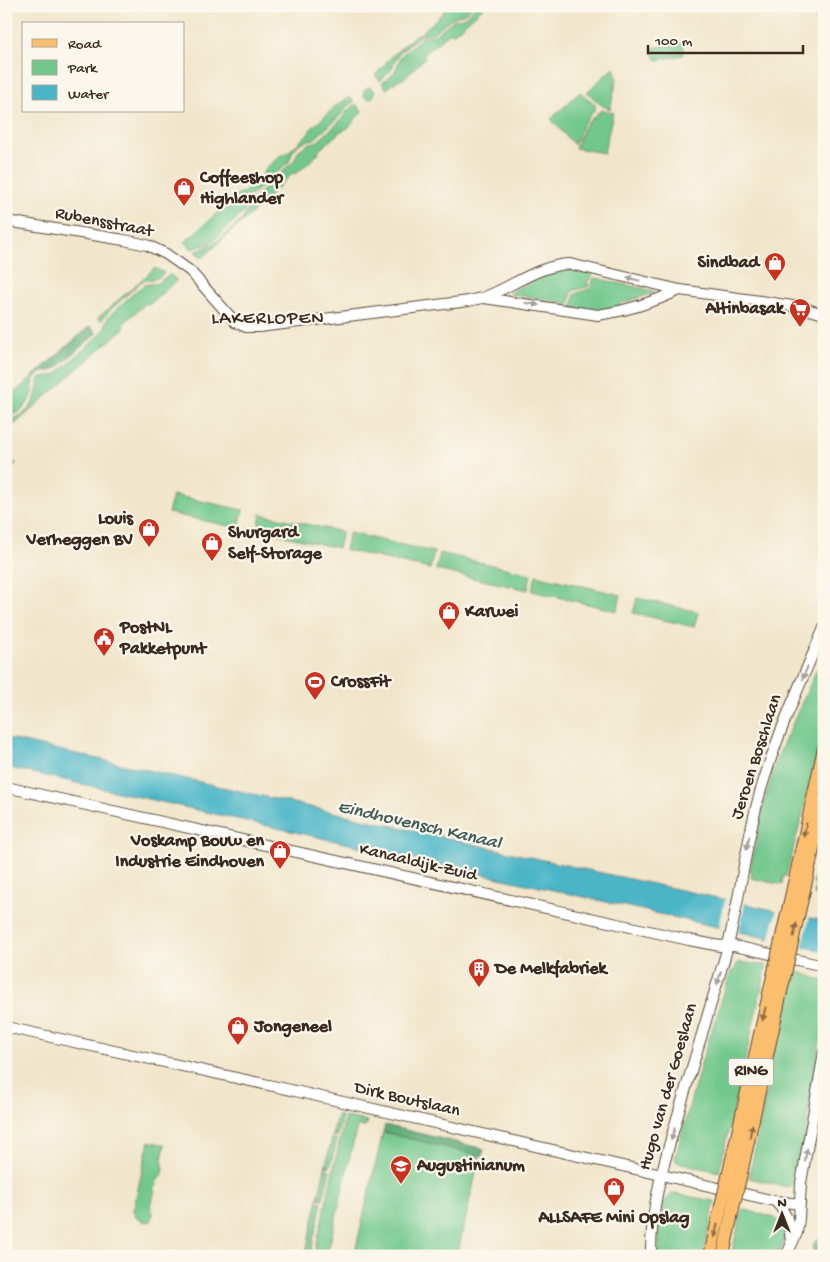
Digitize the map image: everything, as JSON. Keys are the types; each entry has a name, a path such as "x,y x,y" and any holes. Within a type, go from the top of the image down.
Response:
{"main road":[{"name":"RING","path":"710,1256 727,1207 734,1178 798,889 824,748"},
{"name":"RING","path":"798,889 824,800"},
{"name":"RING","path":"722,1256 727,1207"}],"street":[{"name":"Rubensstraat","path":"6,221 147,245 166,254 190,271 235,322 246,327 370,314 484,298"},
{"path":"484,298 552,266 570,264 680,290 760,301 824,314"},
{"path":"484,298 598,315 660,299 680,290"},
{"path":"799,308 824,306"},
{"name":"Jeroen Boschlaan","path":"732,931 748,843 760,793 776,745 824,628"},
{"path":"813,652 824,654"},
{"name":"Kanaaldijk-Zuid","path":"6,786 670,936 720,946 728,945 824,966"},
{"name":"Hugo van der Goeslaan","path":"651,1256 652,1221 661,1175 732,931"},
{"name":"Dirk Boutslaan","path":"6,1027 775,1201 800,1204"},
{"path":"789,1251 797,1233 801,1183 824,1052"},
{"path":"775,1201 786,1214 790,1234 789,1251"}],"green space":[{"path":"447,6 472,6 467,12 450,19 433,33 418,37 399,53 391,70 380,81 375,75 387,61 416,34 420,34 443,13"},
{"path":"475,6 485,6 454,33 449,33 424,54 424,59 403,79 398,80 387,89 382,83 394,72 401,56 422,37 435,35 453,20 469,14"},
{"path":"814,6 818,6 824,31 824,57"},
{"path":"683,42 683,55 657,60 653,53 653,48"},
{"path":"614,67 617,79 610,109 600,104 587,92"},
{"path":"369,87 375,93 369,99 363,93"},
{"path":"580,92 595,104 595,109 583,124 574,145 551,119"},
{"path":"350,97 354,102 348,105 340,116 314,139 299,144 293,151 289,162 247,199 244,212 215,239 210,243 192,249 185,242 239,193 243,193 263,175 265,169 282,154 287,153 339,103"},
{"path":"356,104 362,111 350,126 341,131 319,150 318,154 297,173 293,173 271,193 270,197 202,258 195,252 216,242 242,220 254,198 294,161 299,150 308,144 318,141"},
{"path":"601,110 613,112 604,153 575,148 587,123"},
{"path":"558,267 593,272 591,279 587,282 589,286 572,291 569,305 562,302 510,294 511,291 549,275 547,271"},
{"path":"155,268 164,273 158,278 142,281 109,311 101,321 98,318"},
{"path":"169,275 177,280 149,305 146,303 123,324 125,327 6,432 6,422 21,415 30,407 36,396 41,377 57,374 100,335 108,317 136,291 144,285 157,283"},
{"path":"594,278 653,291 654,293 619,304 620,308 609,311 572,308 575,294 591,288"},
{"path":"90,326 97,333 56,369 37,375 34,378 33,376"},
{"path":"33,376 32,392 28,403 24,408 6,417 6,400"},
{"path":"6,453 16,464 12,468 10,477 6,476"},
{"path":"173,495 243,510 239,528 168,513"},
{"path":"261,514 342,532 338,548 258,530"},
{"path":"349,533 434,552 430,569 345,550"},
{"path":"440,553 531,574 528,590 436,570"},
{"path":"536,575 621,595 617,611 532,591"},
{"path":"637,598 698,612 694,627 633,613"},
{"path":"817,669 824,670 824,725 786,876 783,876 782,885 751,878 752,872 750,871 762,810 777,758"},
{"path":"824,834 824,897 814,895 816,884 813,883"},
{"path":"738,962 767,965 719,1172 677,1162 675,1158 702,1060 731,971 734,971"},
{"path":"797,971 824,981 824,1018 798,1178 794,1179 791,1188 749,1178 785,994 788,983 794,984"},
{"path":"337,1115 342,1116 337,1137 334,1136 334,1133 332,1138 337,1140 330,1167 327,1167 327,1164 325,1169 330,1170 323,1199 320,1199 320,1194 318,1201 322,1202 310,1256 305,1256"},
{"path":"345,1117 367,1121 365,1127 357,1126 327,1256 314,1256"},
{"path":"385,1125 484,1149 482,1156 383,1132"},
{"name":"Augustinianum","path":"383,1132 480,1155 457,1256 354,1256"},
{"path":"149,1141 165,1145 162,1159 164,1170 162,1176 157,1181 151,1207 153,1214 151,1221 145,1222 137,1218 133,1210"},
{"path":"672,1194 715,1201 703,1256 659,1256 660,1214"},
{"path":"742,1209 775,1218 780,1225 785,1227 784,1242 778,1256 731,1256"},
{"path":"824,1237 823,1256 812,1256 814,1242"},
{"path":"249,1249 264,1252 263,1256 241,1256 244,1251"}],"water":[{"path":"6,738 579,868 824,921 824,951 6,767"}],"pier":[{"path":"725,899 745,903 739,932 719,928"},
{"path":"777,908 810,915 802,949 769,942"}],"place":[{"name":"Coffeeshop Highlander","path":"184,207"},
{"name":"Sindbad","path":"775,282"},
{"name":"Altinbasak","path":"800,328"},
{"name":"Louis Verheggen BV","path":"149,548"},
{"name":"Shurgard Self-Storage","path":"212,562"},
{"name":"Karwei","path":"449,631"},
{"name":"PostNL Pakketpunt","path":"104,657"},
{"name":"CrossFit","path":"315,701"},
{"name":"Voskamp Bouw en Industrie Eindhoven","path":"280,870"},
{"name":"De Melkfabriek","path":"479,988"},
{"name":"Jongeneel","path":"238,1046"},
{"name":"Augustinianum","path":"401,1185"},
{"name":"ALLSAFE Mini Opslag","path":"614,1207"}],"district":[{"name":"LAKERLOPEN","path":"268,319"}],"water label":[{"name":"Eindhovensch Kanaal","path":"419,826"}]}
